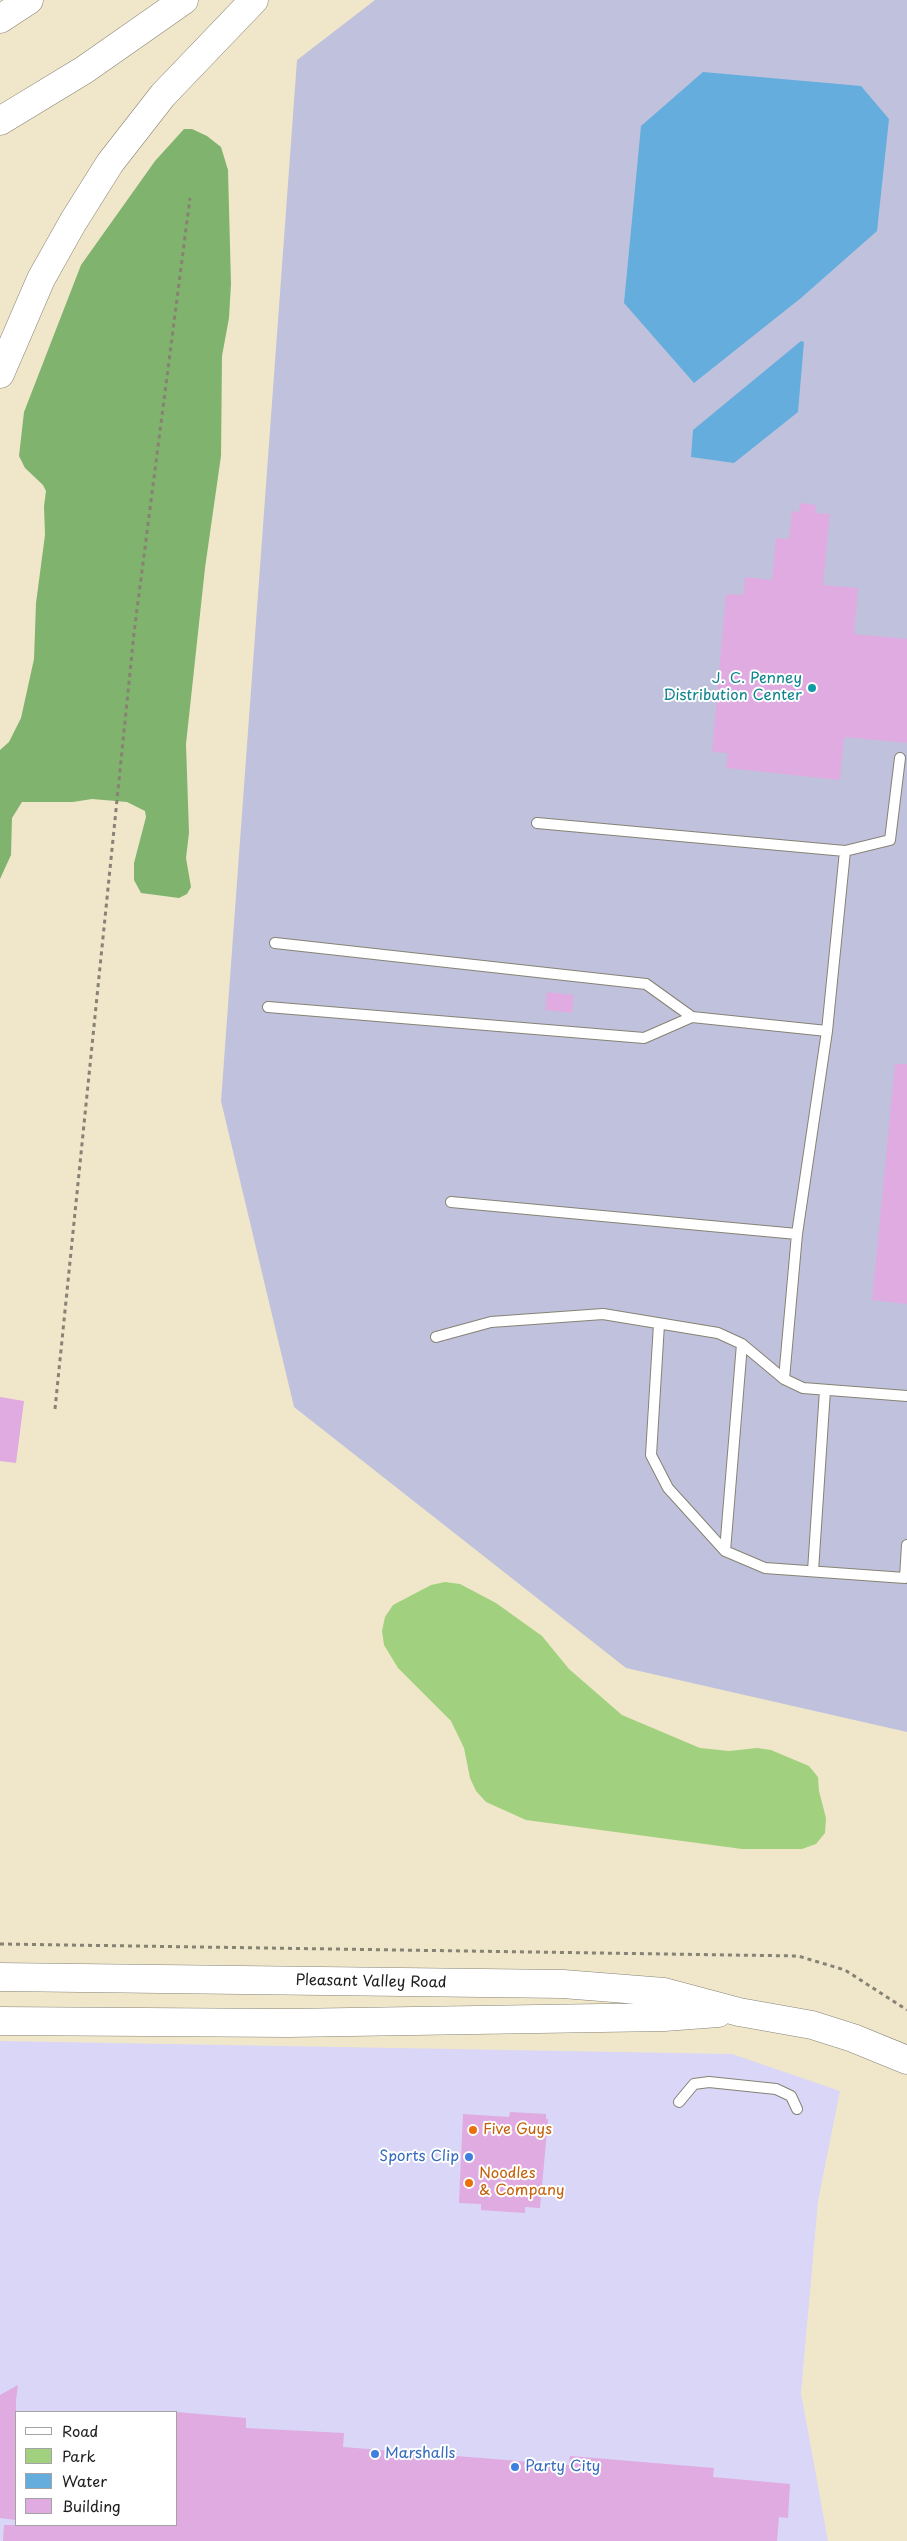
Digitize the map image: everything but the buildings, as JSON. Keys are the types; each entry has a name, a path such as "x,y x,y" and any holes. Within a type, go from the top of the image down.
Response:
{"main road":[{"path":"0,19 29,0"},
{"path":"0,121 84,70 184,0"},
{"path":"0,374 41,279 73,222 110,163 168,89 254,0"},
{"name":"Pleasant Valley Road","path":"0,1977 563,1984 664,1992 739,2012 826,2030 907,2060"},
{"path":"212,2023 213,1980"},
{"path":"245,1980 245,2023"},
{"name":"Pleasant Valley Road","path":"0,2022 245,2023 664,2017 739,2012"}],"lane":[{"path":"538,823 846,851 890,840 900,758"},
{"path":"784,1379 797,1234 826,1031 846,851"},
{"path":"275,943 646,984 692,1017"},
{"path":"268,1007 644,1038 692,1017 826,1031"},
{"path":"451,1202 797,1234"},
{"path":"436,1337 491,1322 603,1314 718,1334 742,1344 784,1379 804,1388 907,1396"},
{"path":"659,1324 651,1455 668,1488 725,1550 765,1568 905,1578 907,1545"},
{"path":"725,1550 742,1344"},
{"path":"813,1571 825,1390"},
{"path":"679,2102 694,2084 709,2082 776,2089 791,2096 798,2109"}],"path":[{"path":"55,1409 134,633 190,198"},
{"path":"0,1944 798,1956 846,1970 907,2010"}],"shaded area":[{"path":"375,0 907,0 907,1732 626,1668 294,1407 221,1101 297,60"},
{"path":"0,2041 732,2054 840,2091 818,2201 801,2393 828,2541 0,2541"}],"green space":[{"path":"184,129 192,129 207,136 221,147 228,170 231,284 229,318 222,356 221,456 205,568 186,744 189,833 186,858 191,887 187,894 179,898 141,893 134,880 134,863 146,817 145,811 127,802 92,799 73,802 22,802 12,818 11,855 0,879 0,750 9,742 21,718 34,659 36,603 45,535 44,506 46,491 43,485 25,468 19,456 24,412 81,265 155,161"},
{"path":"445,1582 460,1584 496,1603 542,1636 569,1669 622,1715 700,1748 729,1751 757,1748 771,1750 809,1766 818,1777 819,1791 826,1818 825,1833 816,1844 802,1849 742,1849 526,1820 486,1802 476,1791 470,1778 464,1748 451,1721 398,1668 384,1645 382,1631 385,1617 393,1605 431,1585"}],"water":[{"path":"703,72 861,86 889,119 877,231 801,298 694,383 624,303 641,126"},
{"path":"801,341 804,342 798,412 734,463 691,457 693,430"}],"place":[{"name":"J. C. Penney Distribution Center","path":"812,688"},
{"name":"Five Guys","path":"473,2130"},
{"name":"Sports Clip","path":"469,2157"},
{"name":"Noodles & Company","path":"469,2183"},
{"name":"Marshalls","path":"375,2454"},
{"name":"Party City","path":"515,2467"}]}
